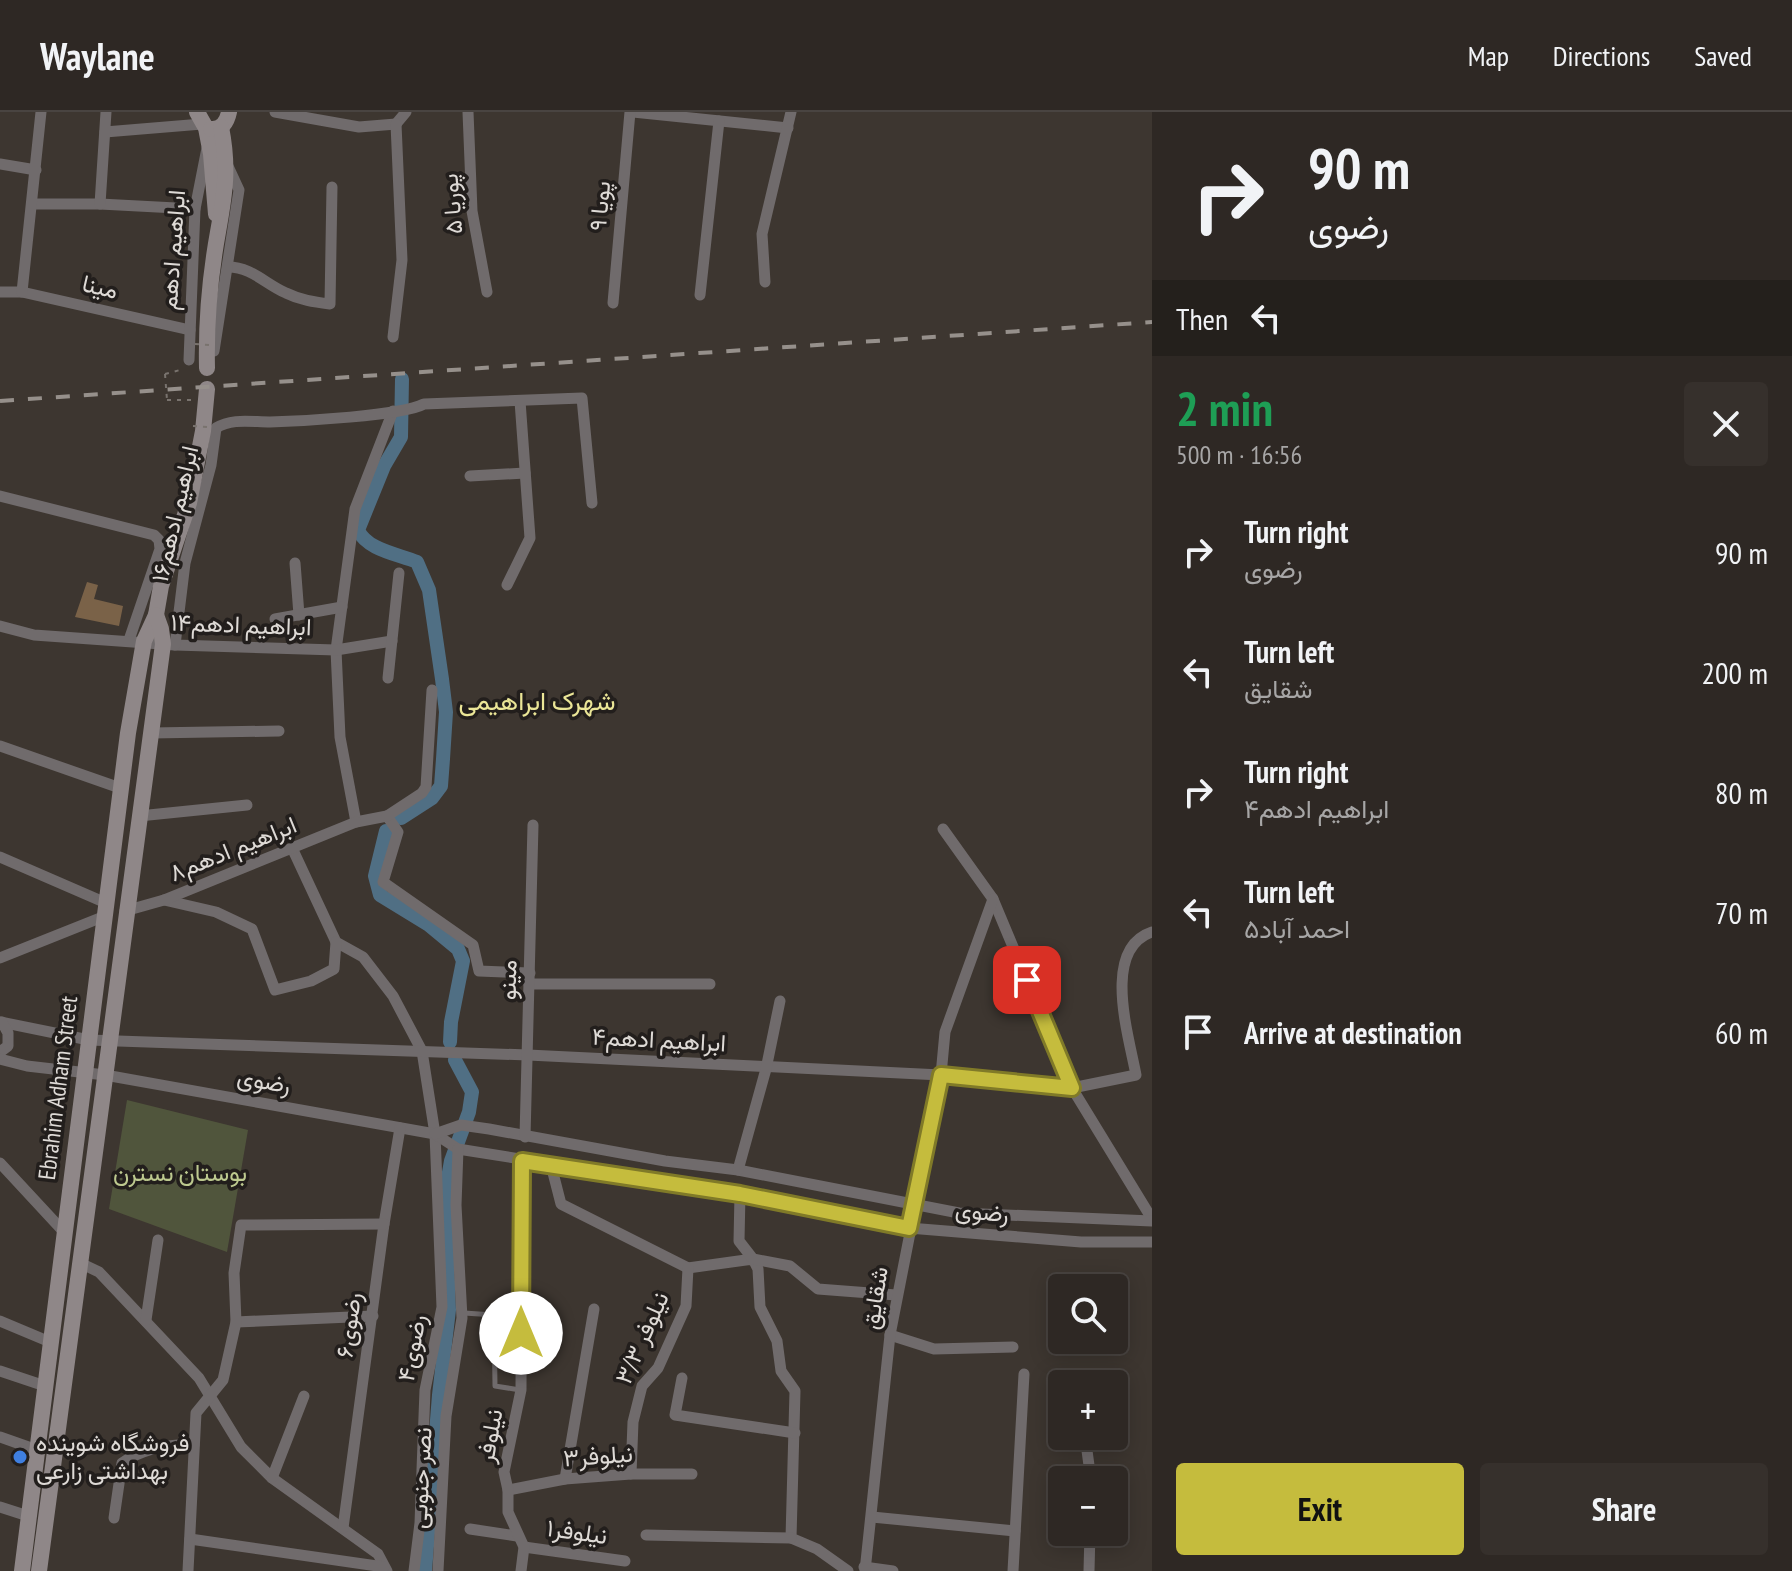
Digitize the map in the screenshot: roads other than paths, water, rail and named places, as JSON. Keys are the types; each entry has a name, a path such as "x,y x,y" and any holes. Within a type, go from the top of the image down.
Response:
{"street":[{"path":"22,292 41,112"},
{"path":"100,204 106,112"},
{"path":"275,112 359,127 396,124"},
{"path":"393,337 402,260 396,124 406,112"},
{"name":"پوریا ۵","path":"468,112 472,211 487,292"},
{"path":"631,112 788,128"},
{"name":"پویا ۹","path":"613,303 631,112"},
{"path":"765,282 762,234 791,112"},
{"path":"700,295 719,121"},
{"path":"105,132 210,124"},
{"path":"210,124 239,190 212,348"},
{"path":"210,124 219,231"},
{"name":"ابراهیم ادهم","path":"190,364 195,209 210,124"},
{"path":"0,164 36,170"},
{"path":"207,368 207,339 227,164"},
{"path":"228,267 244,267 283,292 304,300 330,304 332,187"},
{"path":"32,204 195,209"},
{"name":"مینا","path":"0,292 22,292 190,330"},
{"name":"Ebrahim Adham Street","path":"22,1571 106,909 136,641 156,615 161,586 189,503 207,389"},
{"path":"356,822 340,737 336,650 355,509 393,411 424,404 582,398 592,503"},
{"path":"507,585 530,538 520,401"},
{"name":"ابراهیم ادهم۱۶","path":"169,644 185,563 211,465 216,428 226,422 273,422 393,411"},
{"path":"470,476 525,473"},
{"path":"0,496 154,535 159,540 160,549 136,641"},
{"path":"295,563 299,615"},
{"path":"388,678 399,573"},
{"path":"275,619 342,607"},
{"name":"Ebrahim Adham Street","path":"39,1571 125,911 151,733 169,644 156,615"},
{"name":"ابراهیم ادهم۱۴","path":"0,626 34,635 169,644 336,650 392,641"},
{"path":"432,690 426,787 422,793 387,816 398,832 383,882 473,945 479,971 530,978 710,984"},
{"path":"151,733 279,731"},
{"path":"0,746 120,788"},
{"path":"139,816 247,805"},
{"name":"ابراهیم ادهم۸","path":"125,911 164,900 356,822 387,816"},
{"name":"مینو","path":"525,1137 533,825"},
{"path":"943,829 993,899 1072,1088 1152,1220"},
{"path":"164,900 216,912 252,929 275,990 311,981 334,969 336,942 293,850"},
{"path":"0,857 106,909"},
{"name":"شقایق","path":"864,1569 896,1295 941,1075 945,1032 993,899"},
{"path":"0,958 106,909"},
{"name":"ابراهیم ادهم۴","path":"1,1022 89,1040 528,1055 766,1069 941,1075 1072,1088 1136,1075 1122,995 1124,959 1138,936 1152,932"},
{"name":"رضوی۴","path":"336,942 363,957 393,996 422,1051 435,1134 442,1307 425,1390 420,1523 414,1571"},
{"path":"738,1170 766,1069 780,1001"},
{"path":"0,1052 8,1046 8,1033 1,1022"},
{"name":"رضوی","path":"0,1059 435,1134 458,1149 740,1194 909,1228 1066,1241 1152,1242"},
{"name":"رضوی","path":"435,1134 461,1125 665,1161 738,1170 959,1213 1152,1220"},
{"name":"رضوی۶","path":"343,1528 400,1128"},
{"name":"نصر جنوبی","path":"438,1571 446,1416 462,1312 456,1205 458,1149"},
{"name":"نیلوفر","path":"522,1161 521,1390 504,1472 508,1512 524,1547"},
{"path":"663,1183 665,1161"},
{"path":"0,1163 64,1232"},
{"path":"551,1165 561,1204 688,1268 753,1259 790,1266 818,1289 896,1295"},
{"path":"740,1194 739,1241 758,1269 760,1307 777,1341 781,1371 795,1391 791,1538"},
{"path":"188,1571 196,1413 223,1380 236,1322 234,1273 241,1225 384,1224"},
{"path":"146,1320 158,1240"},
{"path":"80,1263 99,1272 199,1378 241,1447 272,1478 378,1554 386,1569"},
{"name":"نیلوفر ۳/۳","path":"631,1474 633,1422 642,1386 658,1368 686,1306 688,1268"},
{"path":"565,1479 594,1309"},
{"path":"236,1322 373,1316"},
{"path":"0,1321 50,1342"},
{"path":"890,1335 934,1349 1013,1347"},
{"path":"0,1371 45,1386"},
{"path":"1013,1571 1024,1374"},
{"path":"682,1378 675,1415 795,1433"},
{"path":"272,1478 304,1396"},
{"path":"0,1437 37,1450"},
{"path":"114,1518 122,1463 137,1453 173,1445 194,1445"},
{"name":"نیلوفر۳","path":"508,1490 565,1479 692,1474"},
{"path":"0,1507 28,1516"},
{"path":"872,1517 1015,1531"},
{"path":"470,1529 517,1536"},
{"path":"646,1535 791,1538 817,1549 848,1571"},
{"path":"190,1539 386,1569"},
{"path":"1089,1571 1090,1546"},
{"path":"521,1571 524,1547"},
{"name":"نیلوفر۱","path":"524,1547 625,1561"},
{"path":"864,1569 893,1571"}],"lane":[{"path":"462,1312 494,1315 495,1386 521,1390"}],"waterway":[{"path":"401,818 432,798 441,786 446,712 429,590 417,562 376,547 358,530 384,466 401,437 402,379"},
{"path":"386,831 375,876 380,895 429,925 458,949 463,961 450,1042"},
{"path":"425,1571 449,1310 445,1195 451,1161 469,1112 472,1092 455,1060"}],"railway":[{"path":"0,401 1152,322"}],"place":[{"name":"فروشگاه شوینده بهداشتی زارعی","path":"20,1457"}],"district":[{"name":"شهرک ابراهیمی","path":"537,701"}],"park label":[{"name":"بوستان نسترن","path":"180,1173"}]}
